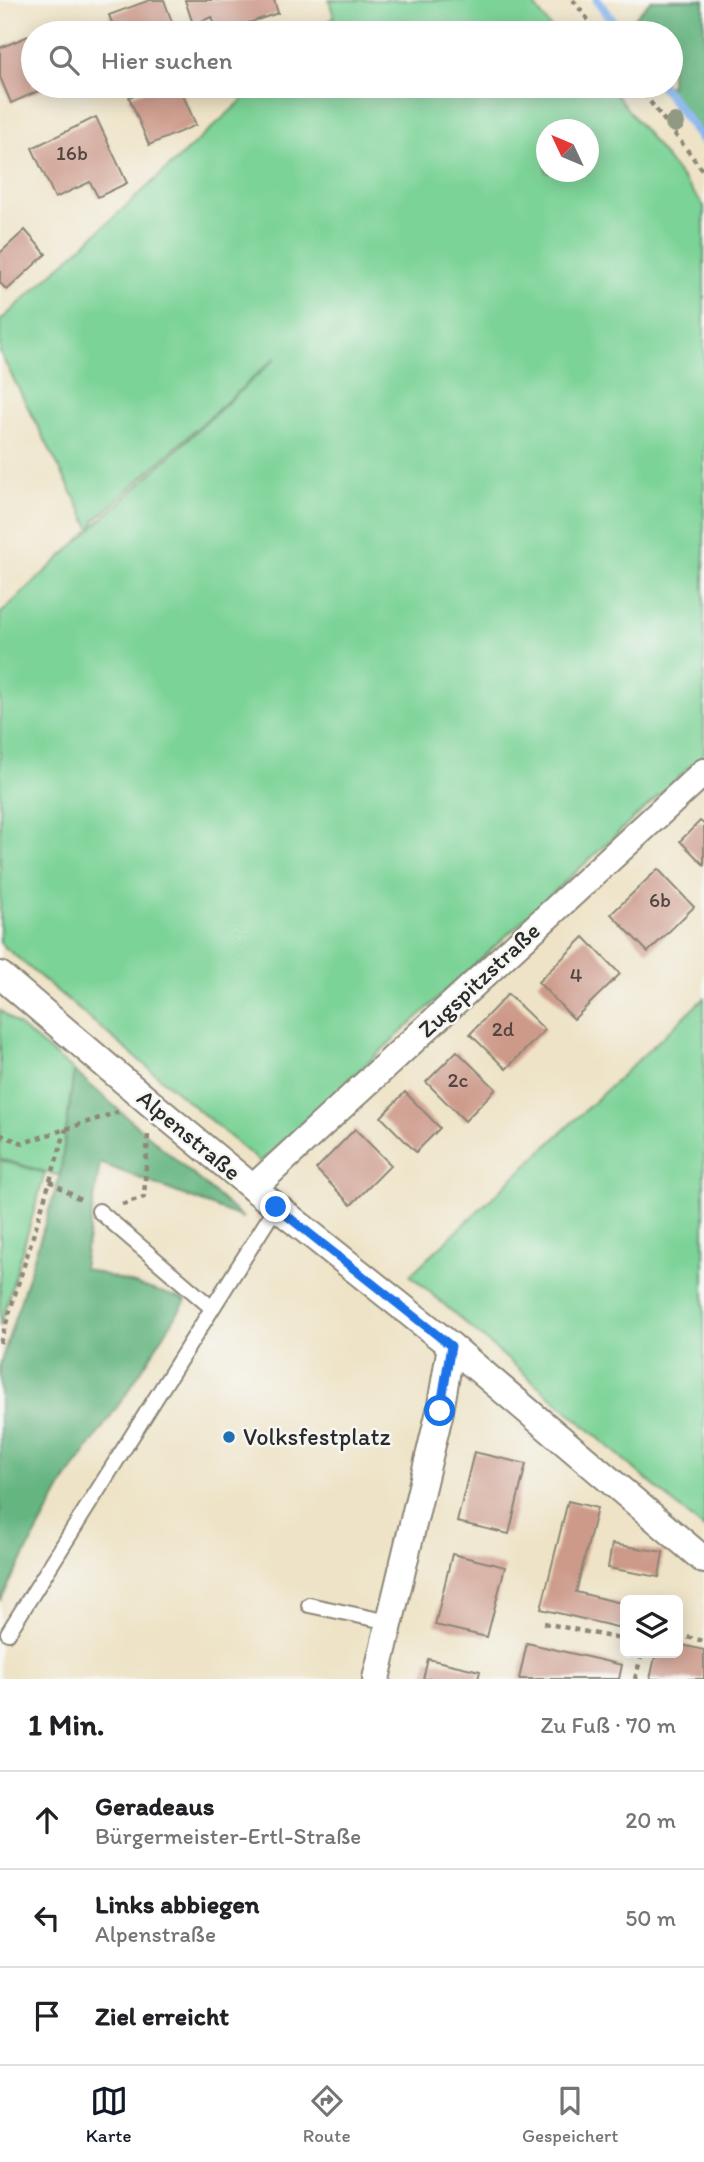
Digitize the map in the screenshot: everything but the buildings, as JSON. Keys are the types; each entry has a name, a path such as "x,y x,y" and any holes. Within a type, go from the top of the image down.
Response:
{"street":[{"name":"Zugspitzstraße","path":"253,1188 704,772"},
{"name":"Alpenstraße","path":"0,975 149,1112 253,1188 451,1346 704,1560"},
{"path":"376,1679 440,1411 451,1346"}],"lane":[{"path":"8,1633 276,1207"},
{"path":"99,1211 212,1308"},
{"path":"309,1605 389,1622"}],"path":[{"path":"573,0 589,21"},
{"path":"647,98 704,172"},
{"path":"0,1135 23,1143 66,1129 149,1112 144,1197 99,1211 50,1181"},
{"path":"0,1343 66,1129"},
{"path":"544,1623 620,1639"},
{"path":"683,1635 704,1641"},
{"path":"635,1679 641,1658"}],"green space":[{"path":"329,0 530,0 546,21 330,21 334,17"},
{"path":"651,0 704,0 704,136 675,98 683,98 683,21 631,21"},
{"path":"245,98 618,98 704,206 704,754 260,1162 0,943 0,614 91,529 0,353 0,321","holes":["275,358 275,359 92,528 95,520"]},
{"path":"704,998 704,1529 410,1275"},
{"path":"0,1010 74,1071 60,1176 0,1159"},
{"path":"74,1071 243,1218 100,1163 83,1268 186,1300 127,1393 65,1481 0,1601 0,1365 60,1176"},
{"path":"0,1160 45,1173 0,1327"}],"waterway":[{"path":"597,0 613,21"},
{"path":"671,98 704,142"}],"place":[{"name":"Volksfestplatz","path":"229,1437"}],"route":[{"path":"276,1207 451,1346 440,1411"}]}
